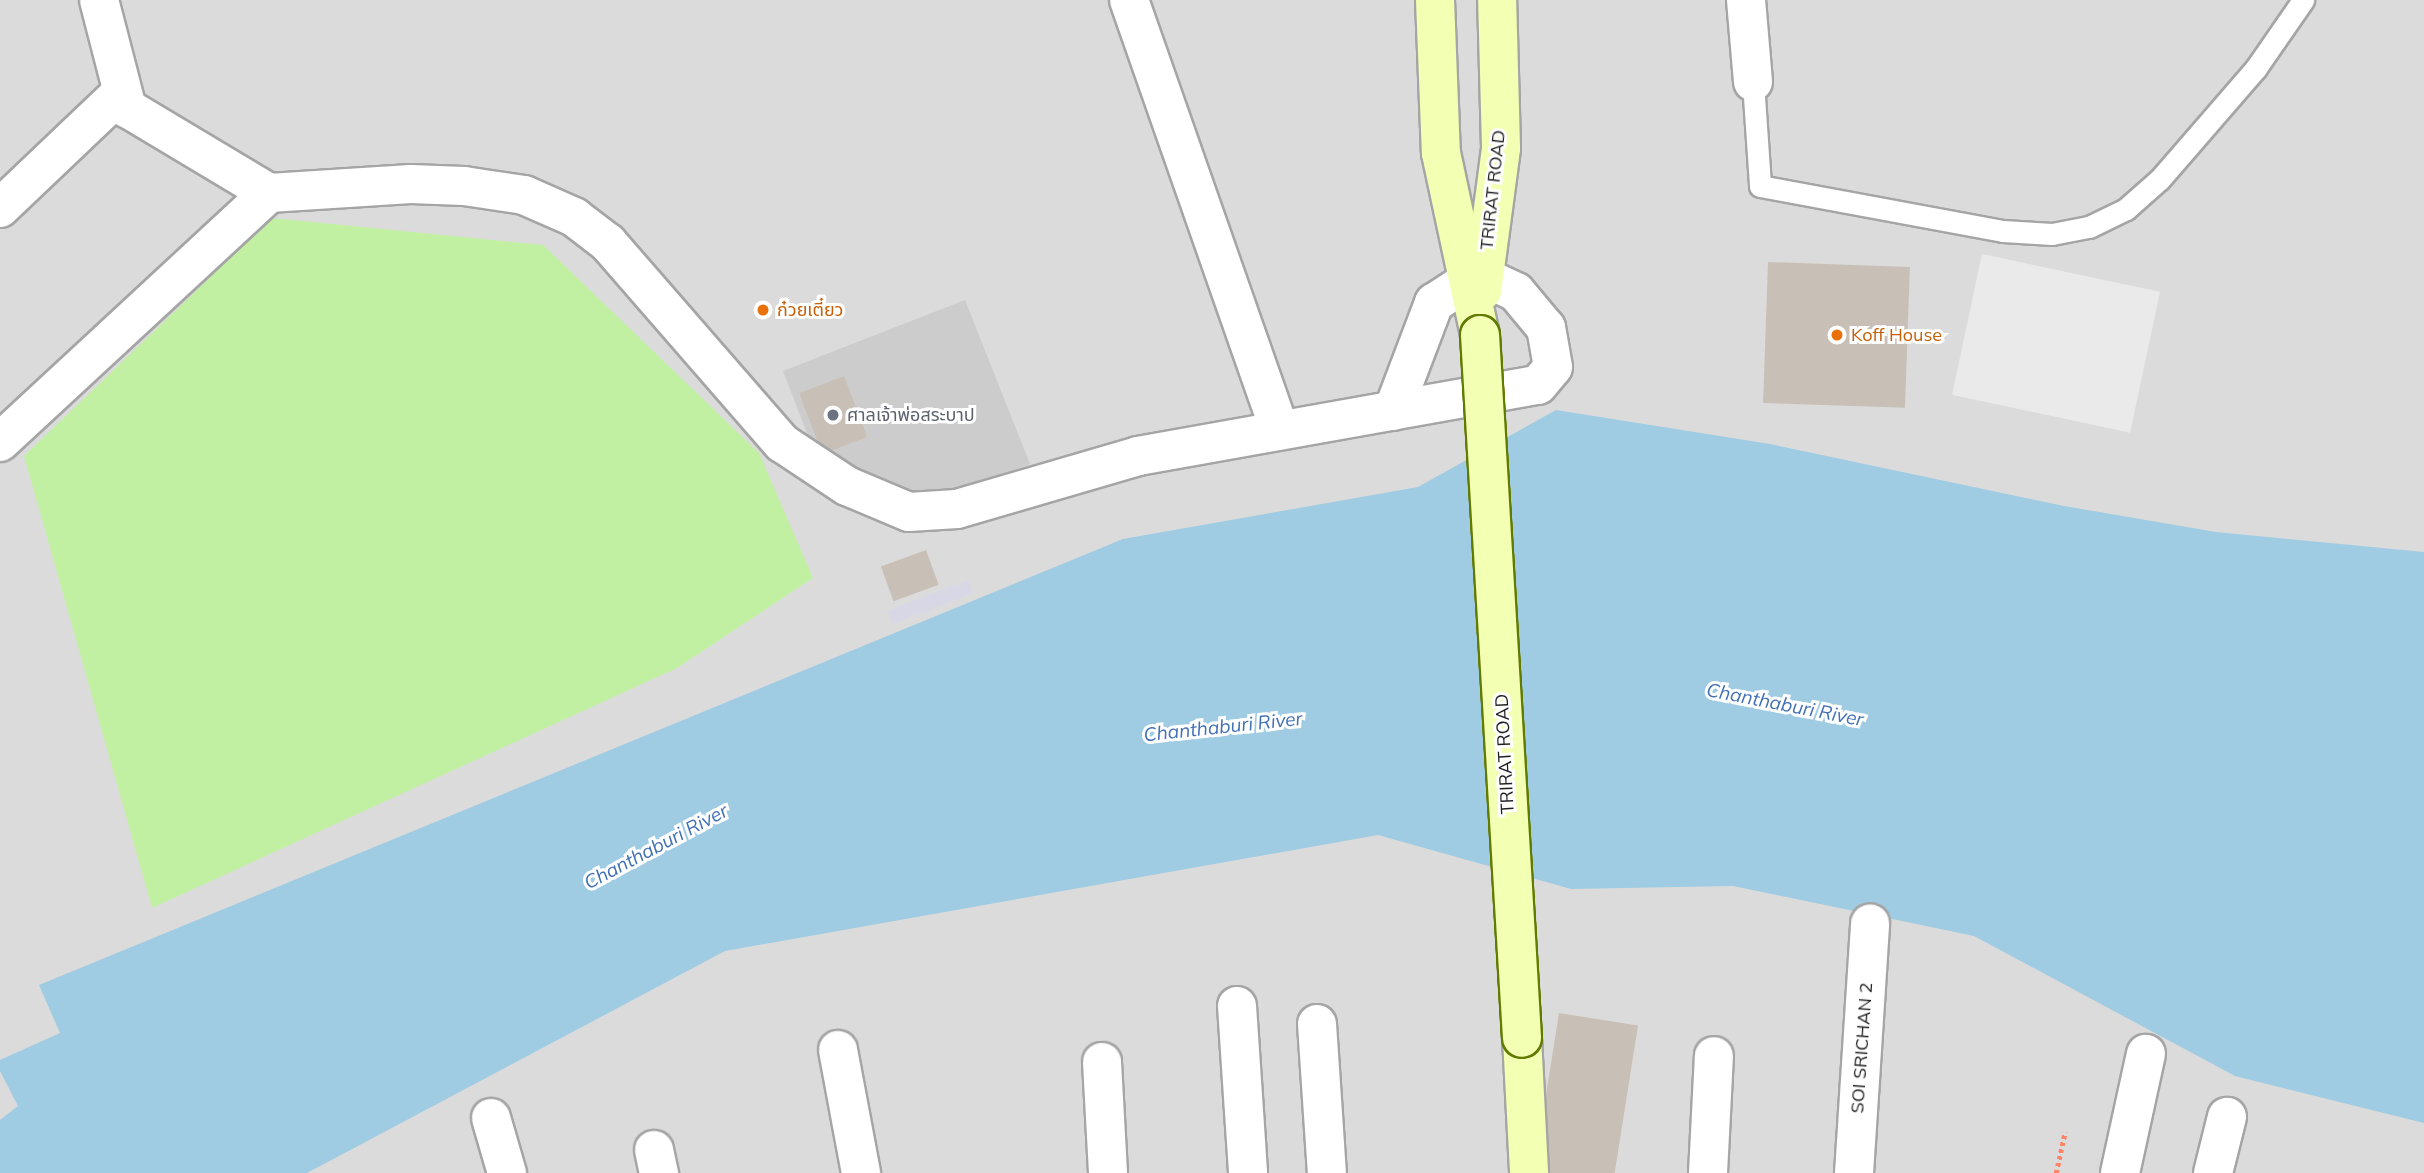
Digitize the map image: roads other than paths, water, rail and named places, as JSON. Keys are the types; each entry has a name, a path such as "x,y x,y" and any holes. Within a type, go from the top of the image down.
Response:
{"main road":[{"name":"TRIRAT ROAD","path":"1435,0 1441,153 1478,301 1529,1173"},
{"name":"TRIRAT ROAD","path":"1478,301 1501,148 1497,0"}],"street":[{"path":"99,0 127,108 269,193 411,184 464,186 524,195 574,217 608,243 782,443 846,486 909,512 957,509 1138,456 1526,389 1548,377 1554,355 1537,314 1516,292 1478,301 1434,303 1393,411"},
{"path":"1129,0 1280,430"},
{"path":"1746,0 1753,82"},
{"path":"0,208 122,92"},
{"path":"0,442 269,193"},
{"name":"SOI SRICHAN 2","path":"1854,1173 1870,924"},
{"path":"1237,1006 1248,1173"},
{"path":"1317,1024 1327,1173"},
{"path":"838,1051 861,1173"},
{"path":"2120,1173 2146,1054"},
{"path":"1708,1173 1714,1056"},
{"path":"1102,1062 1108,1173"},
{"path":"2213,1173 2227,1117"},
{"path":"491,1118 507,1173"}],"lane":[{"path":"1753,82 1760,186 2003,231 2052,234 2089,227 2126,209 2160,179 2256,68 2303,0"}],"water":[{"name":"Chanthaburi River","path":"1556,410 1770,444 2064,506 2216,532 2424,552 2424,1123 2235,1076 1974,936 1733,886 1571,889 1378,835 725,951 307,1173 0,1173 0,1120 18,1106 0,1071 0,1060 60,1033 39,985 1123,539 1418,487"}],"place":[{"name":"ก๋วยเตี๋ยว","path":"763,310"},
{"name":"Koff House","path":"1837,335"},
{"name":"ศาลเจ้าพ่อสระบาป","path":"833,415"}]}
